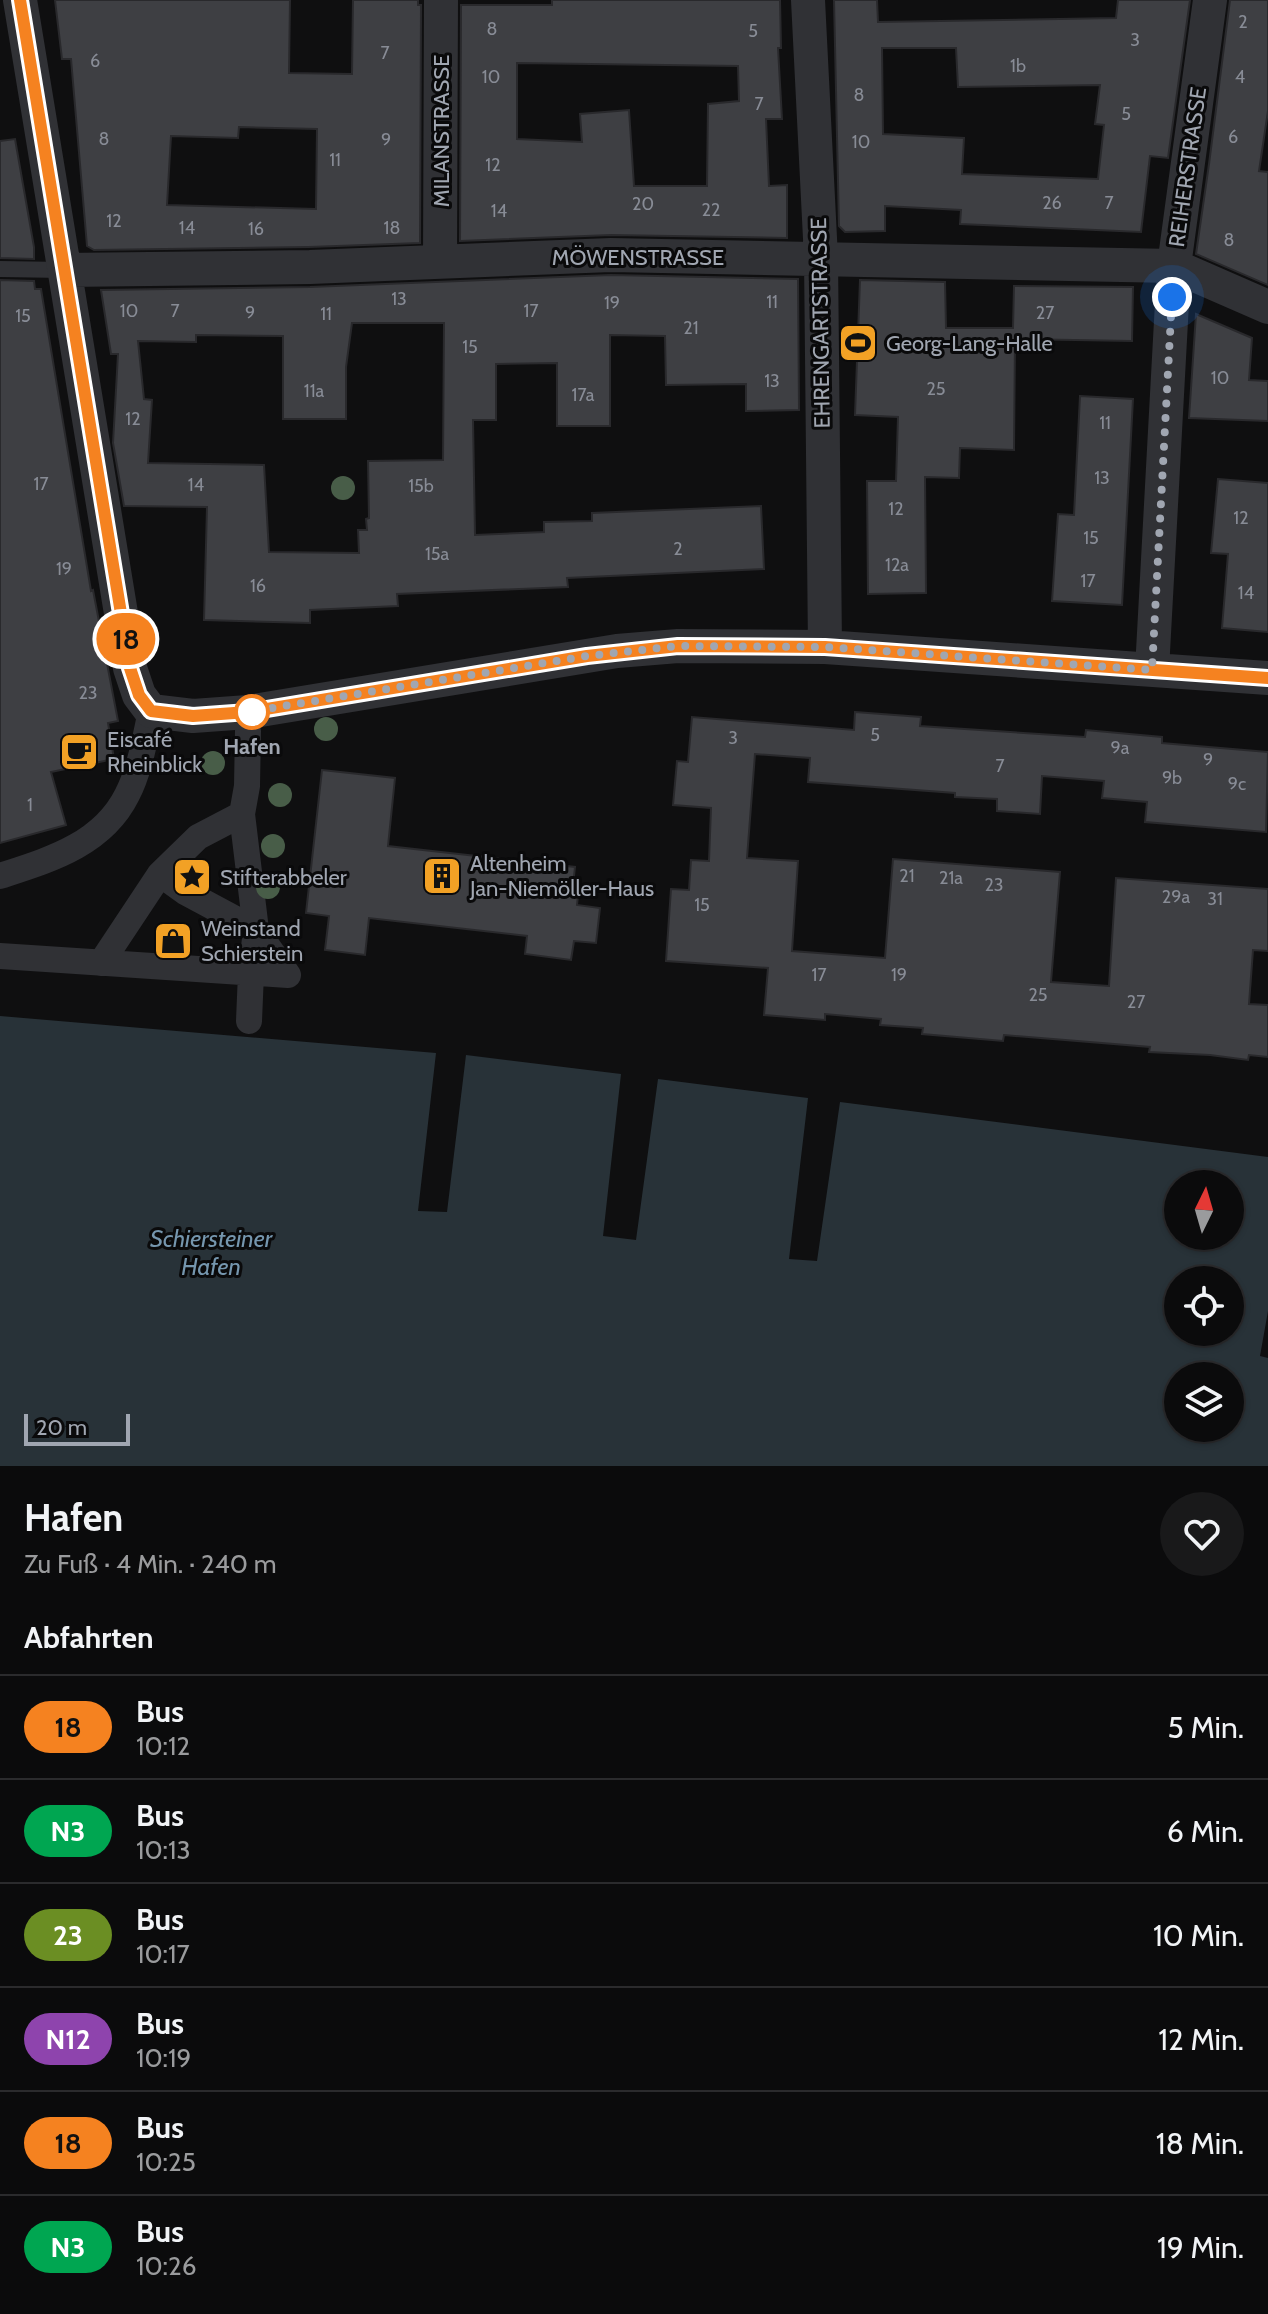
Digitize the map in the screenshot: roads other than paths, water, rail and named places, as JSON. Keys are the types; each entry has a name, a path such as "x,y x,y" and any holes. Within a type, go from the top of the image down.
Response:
{"street":[{"path":"20,0 130,668 139,695 151,711 193,716 248,712 617,651 678,646 825,647 1268,678"},
{"name":"MILANSTRASSE","path":"440,261 441,0"},
{"name":"EHRENGARTSTRASSE","path":"808,0 821,258 825,647"},
{"name":"REIHERSTRASSE","path":"1152,670 1174,266 1210,0"},
{"name":"MÖWENSTRASSE","path":"64,270 310,267 611,255 1174,266 1268,307"},
{"path":"0,876 53,859 84,843 106,825 127,795 151,711"},
{"path":"248,731 247,786 242,814 256,930 249,1021"},
{"path":"101,963 160,874 198,837 242,814"},
{"path":"1,953 288,975 256,930 185,892 160,874"}],"lane":[{"name":"MÖWENSTRASSE","path":"0,269 64,270"}],"water":[{"name":"Schiersteiner Hafen","path":"0,1016 436,1053 418,1211 447,1212 466,1055 621,1074 603,1236 636,1240 658,1079 808,1098 789,1259 817,1261 840,1102 1268,1157 1268,1311 1260,1356 1268,1358 1268,1466 0,1466"}],"place":[{"name":"Georg-Lang-Halle","path":"858,343"},
{"name":"Hafen","path":"252,712"},
{"name":"Eiscafé Rheinblick","path":"79,752"},
{"name":"Altenheim Jan-Niemöller-Haus","path":"442,876"},
{"name":"Stifterabbeler","path":"192,877"},
{"name":"Weinstand Schierstein","path":"173,941"}]}
